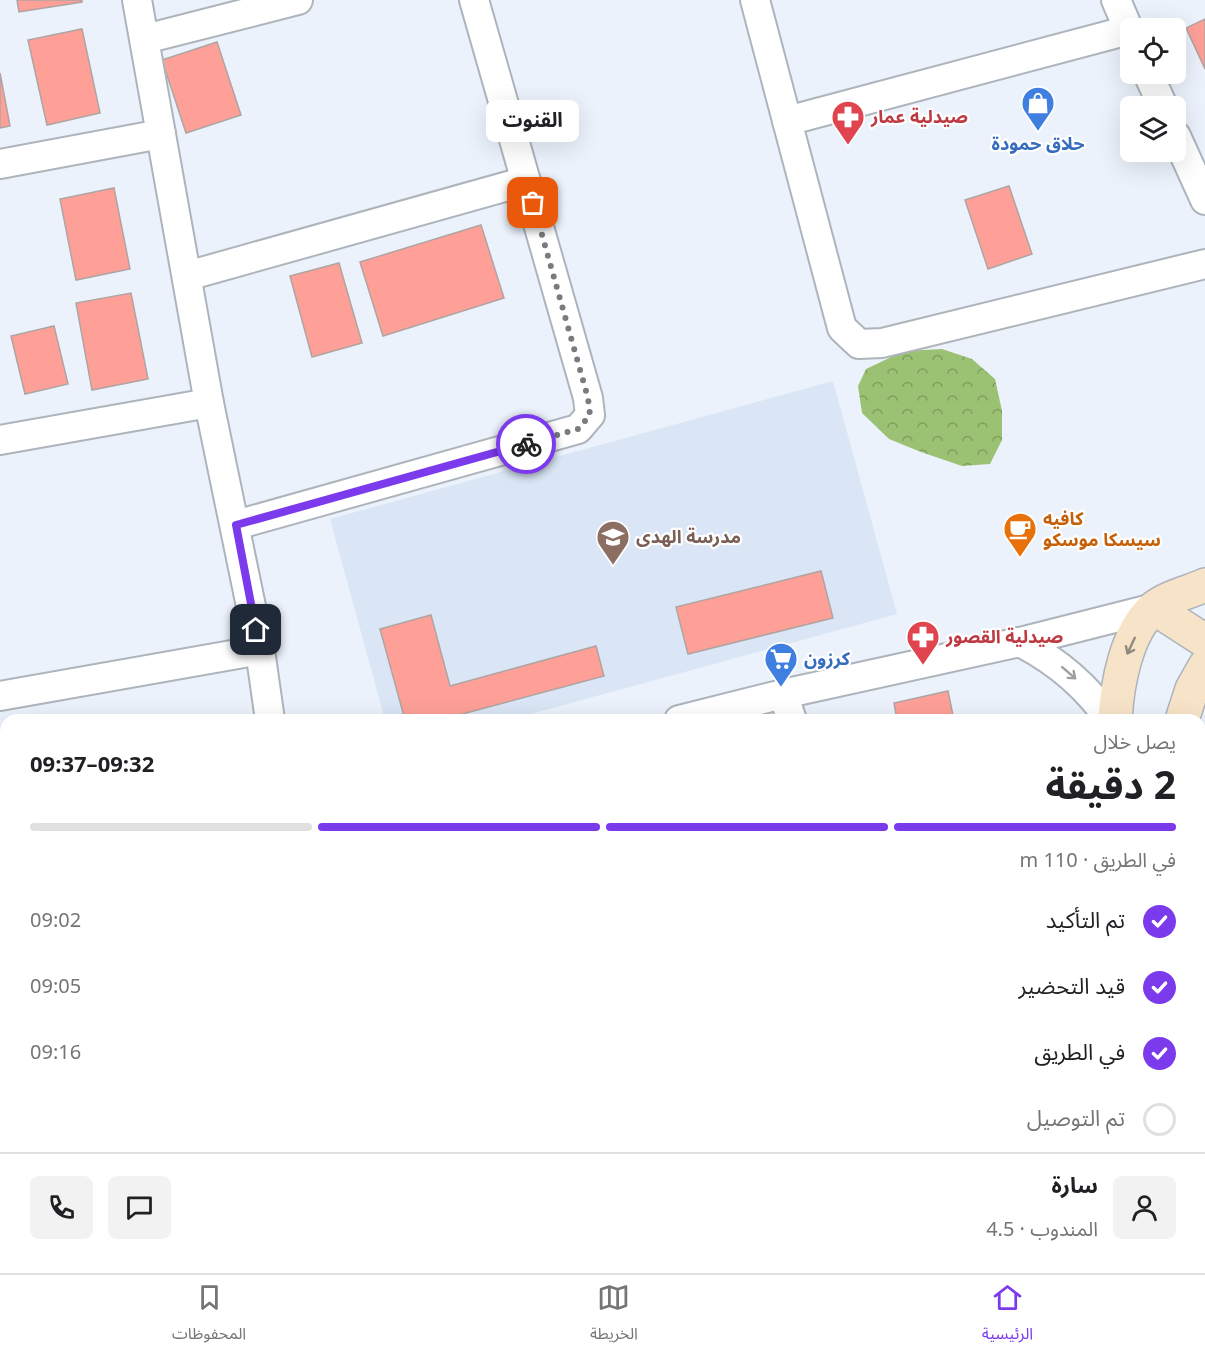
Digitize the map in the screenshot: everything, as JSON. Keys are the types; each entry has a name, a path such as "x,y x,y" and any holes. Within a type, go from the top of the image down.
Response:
{"main road":[{"path":"1116,714 1123,665 1131,644 1154,608 1205,585"},
{"path":"1154,608 1205,641"},
{"path":"1184,714 1192,689 1205,666"}],"street":[{"path":"137,0 210,403 260,650 269,714"},
{"path":"144,39 298,0"},
{"path":"236,525 578,429 590,415 588,398 474,0"},
{"path":"755,0 842,328 859,344 882,343 1205,264"},
{"path":"1116,0 1124,18"},
{"path":"787,121 1120,36"},
{"path":"0,164 161,134"},
{"path":"1186,158 1205,200"},
{"path":"187,276 526,181"},
{"path":"0,440 210,403"},
{"path":"729,714 787,707 1020,642 1154,608"},
{"path":"1020,642 1065,670 1085,688 1105,714"},
{"path":"0,696 260,650"}],"shaded area":[{"name":"مدرسة الهدى","path":"833,381 897,614 531,714 383,714 330,519"}],"green space":[{"path":"942,349 972,359 995,379 1002,411 1002,440 990,464 962,466 921,452 889,439 862,413 858,386 866,369 904,351"}],"building":[{"path":"17,0 82,0 82,2 19,12"},
{"path":"1205,19 1205,69 1186,28"},
{"path":"82,29 100,113 47,125 28,40"},
{"path":"217,42 241,115 186,133 162,60"},
{"path":"0,73 10,126 0,128"},
{"path":"1009,186 1032,254 988,269 965,200"},
{"path":"114,188 130,269 76,280 60,199"},
{"path":"481,225 504,298 383,336 360,262"},
{"path":"339,263 362,343 312,357 290,276"},
{"path":"131,293 148,379 92,390 76,303"},
{"path":"54,326 68,384 25,394 11,336"},
{"path":"821,571 833,618 688,654 676,607"},
{"path":"431,615 450,686 596,646 604,676 462,714 403,714 380,629"},
{"path":"948,691 953,714 896,714 894,703"}],"way so far":[{"path":"526,444 578,429 590,415 588,398 533,203"}],"place":[{"name":"حلاق حمودة","path":"1038,132"},
{"name":"صيدلية عمار","path":"848,146"},
{"name":"القنوت","path":"533,203"},
{"name":"كافيه سيسكا موسكو","path":"1020,558"},
{"name":"مدرسة الهدى","path":"613,566"},
{"name":"صيدلية القصور","path":"923,666"},
{"name":"كرزون","path":"781,688"}],"route":[{"path":"256,630 236,525 526,444"}]}
